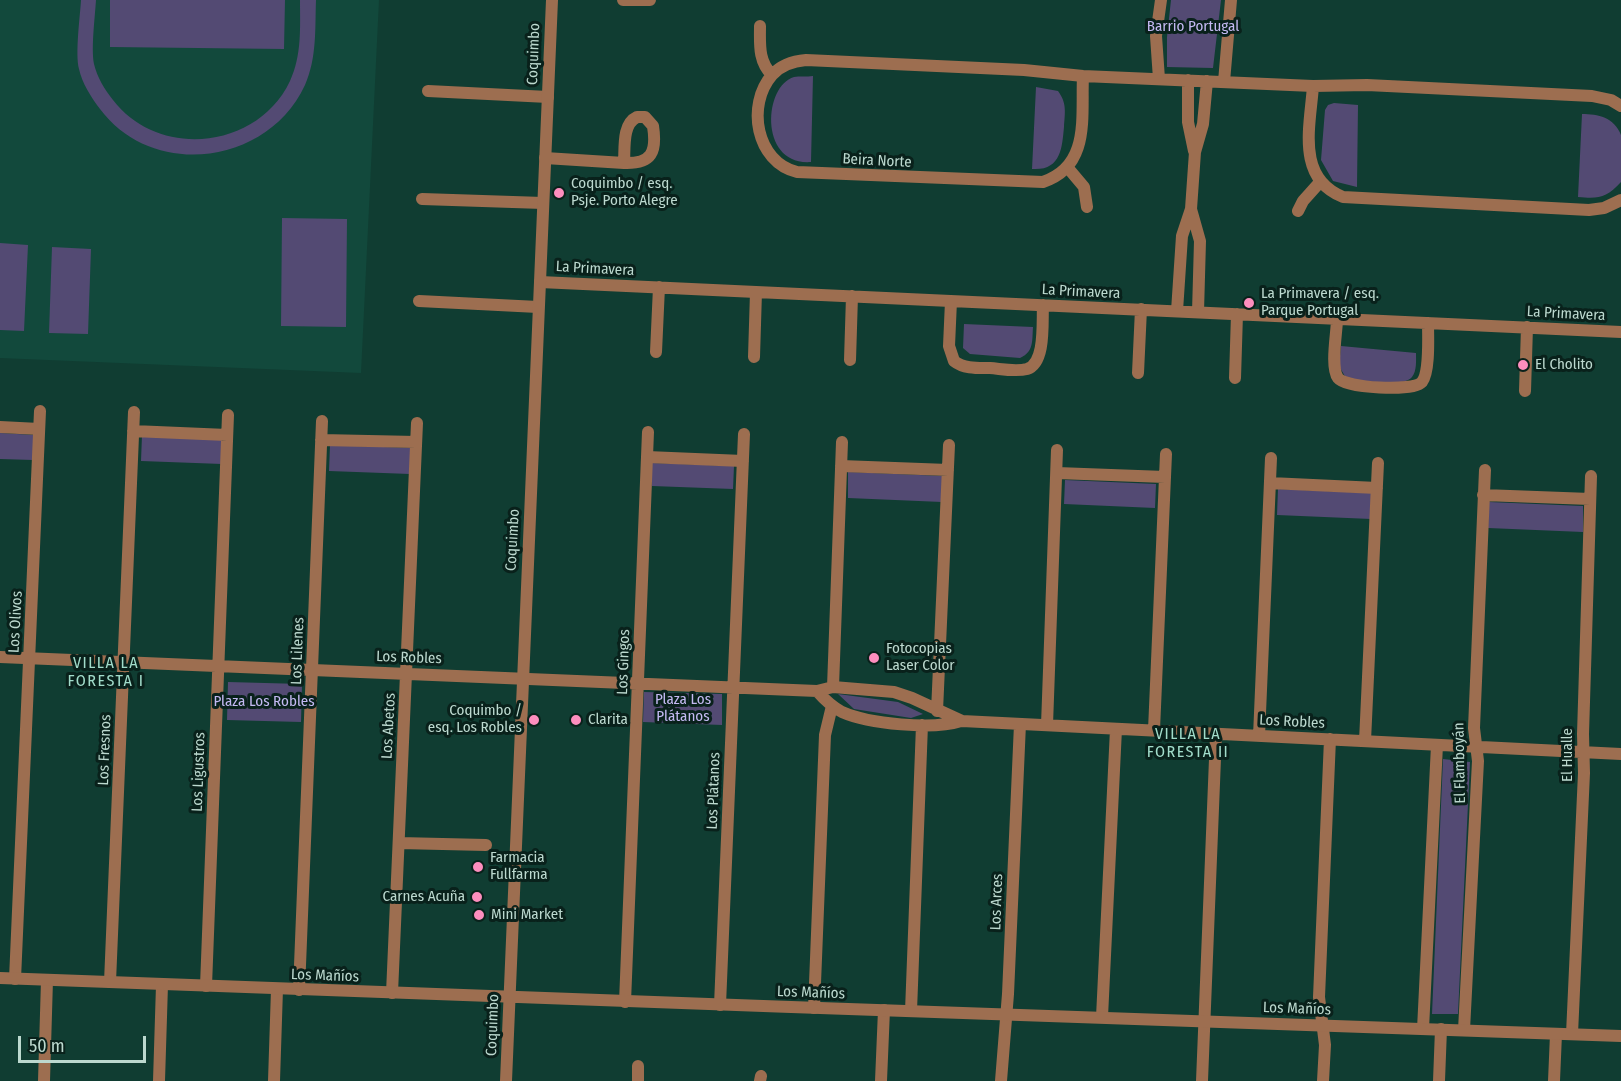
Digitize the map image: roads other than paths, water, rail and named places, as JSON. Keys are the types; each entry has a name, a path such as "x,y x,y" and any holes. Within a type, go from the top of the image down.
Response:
{"street":[{"name":"Coquimbo","path":"506,1081 552,0"},
{"path":"623,0 650,0"},
{"path":"1159,79 1156,36 1161,0"},
{"path":"1224,82 1231,0"},
{"path":"760,26 760,54 764,66 772,75 784,66 806,60 1024,70 1083,76 1312,86 1367,85 1592,96 1611,100 1621,105"},
{"name":"Beira Norte","path":"772,75 760,101 760,134 768,153 775,161 789,170 1034,183 1053,179 1068,168"},
{"path":"1083,76 1079,146 1068,168 1083,187 1087,207"},
{"path":"1188,80 1188,122 1195,152"},
{"path":"1178,311 1182,236 1191,210 1195,152 1203,124 1207,81"},
{"path":"1312,86 1310,158 1312,168 1320,182 1333,193 1352,198 1589,210 1604,208 1621,200"},
{"path":"428,92 548,97"},
{"path":"545,158 624,163"},
{"path":"1298,211 1303,201 1320,182"},
{"path":"422,199 543,203"},
{"path":"1191,210 1200,241 1197,312"},
{"name":"La Primavera","path":"540,282 1621,332"},
{"path":"656,351 659,287"},
{"path":"754,357 756,292"},
{"path":"850,360 852,296"},
{"path":"419,301 538,307"},
{"path":"951,301 949,346 954,361 968,367 1017,370 1034,365 1040,356 1043,305"},
{"path":"1138,373 1141,309"},
{"path":"1235,378 1238,314"},
{"path":"1337,319 1335,369 1339,379 1351,385 1408,388 1417,386 1424,377 1428,323"},
{"path":"1525,391 1527,327"},
{"name":"Los Olivos","path":"15,979 40,411"},
{"name":"Los Fresnos","path":"110,982 134,412"},
{"name":"Los Ligustros","path":"206,986 228,415"},
{"name":"Los Lilenes","path":"299,990 322,421"},
{"name":"Los Abetos","path":"392,993 417,423"},
{"path":"0,427 39,429"},
{"path":"133,431 227,435"},
{"name":"Los Gingos","path":"625,1002 648,432"},
{"name":"Los Plátanos","path":"720,1005 744,434"},
{"path":"321,440 416,442"},
{"path":"833,687 842,442"},
{"path":"937,711 949,445"},
{"path":"1047,725 1058,450"},
{"path":"1154,730 1166,454"},
{"path":"647,457 743,461"},
{"path":"1259,736 1271,458"},
{"path":"1365,741 1378,463"},
{"path":"841,466 948,470"},
{"name":"El Flamboyán","path":"1464,1030 1478,761 1474,728 1485,470"},
{"path":"1057,473 1165,477"},
{"name":"El Hualle","path":"1572,1034 1584,773 1591,476"},
{"path":"1270,483 1377,488"},
{"path":"1484,495 1590,499"},
{"name":"Los Robles","path":"0,657 817,691 833,687 894,692 962,721"},
{"name":"Los Robles","path":"817,691 832,706 842,712 864,718 922,725 945,725 962,721 1621,754"},
{"path":"814,1008 825,735 832,706"},
{"name":"Los Arces","path":"1002,1081 1020,724"},
{"path":"911,1011 922,725"},
{"path":"1102,1017 1116,729"},
{"path":"1202,1081 1216,734"},
{"path":"1323,1081 1325,1045 1319,997 1329,739"},
{"name":"El Flamboyán","path":"1423,1029 1437,745"},
{"path":"399,843 486,845"},
{"name":"Los Mañíos","path":"0,978 1621,1036"},
{"path":"44,1081 47,980"},
{"path":"159,1081 162,984"},
{"path":"274,1081 277,989"},
{"path":"881,1081 884,1010"},
{"path":"1439,1081 1441,1029"},
{"path":"1554,1081 1556,1034"},
{"path":"638,1066 638,1081"}],"place":[{"name":"Coquimbo / esq. Psje. Porto Alegre","path":"559,193"},
{"name":"La Primavera / esq. Parque Portugal","path":"1249,303"},
{"name":"El Cholito","path":"1523,365"},
{"name":"Fotocopias Laser Color","path":"874,658"},
{"name":"Coquimbo / esq. Los Robles","path":"534,720"},
{"name":"Clarita","path":"576,720"},
{"name":"Farmacia Fullfarma","path":"478,867"},
{"name":"Carnes Acuña","path":"477,897"},
{"name":"Mini Market","path":"479,915"}],"district":[{"name":"VILLA LA FORESTA I","path":"106,673"},
{"name":"VILLA LA FORESTA II","path":"1188,744"}],"park label":[{"name":"Barrio Portugal","path":"1193,27"},
{"name":"Plaza Los Robles","path":"264,702"},
{"name":"Plaza Los Plátanos","path":"683,708"}]}
